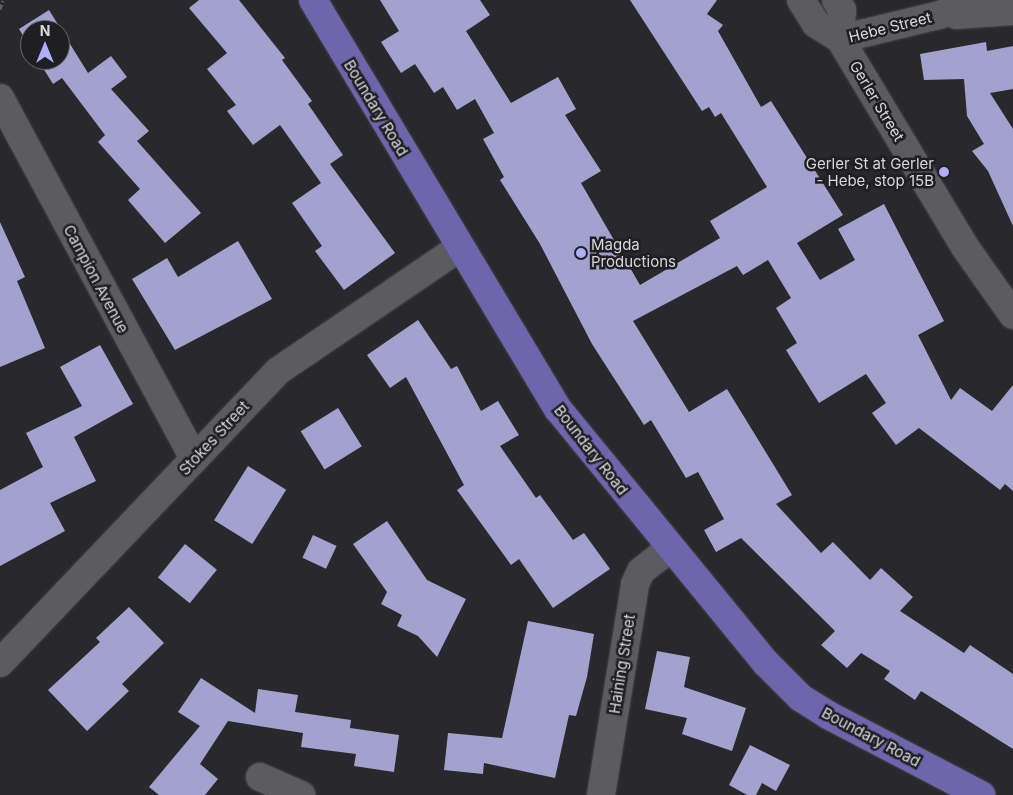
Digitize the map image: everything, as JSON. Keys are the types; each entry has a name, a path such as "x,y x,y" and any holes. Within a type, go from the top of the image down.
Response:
{"main road":[{"name":"Boundary Road","path":"313,0 459,248 558,410 780,680 801,698 981,795"}],"street":[{"name":"Gerler Street","path":"801,0 816,24 840,39 965,247 1005,293 1013,315"},
{"path":"836,0 842,10 840,39"},
{"name":"Hebe Street","path":"840,39 939,15 979,0"},
{"name":"Hebe Street","path":"939,15 1013,11"},
{"name":"Campion Avenue","path":"0,98 194,459"},
{"name":"Stokes Street","path":"0,663 290,361 459,248"},
{"name":"Haining Street","path":"602,795 635,584 641,572 670,548"},
{"path":"260,777 301,795"}],"path":[{"path":"0,9 3,0"}],"building":[{"path":"199,0 239,0 285,58 282,60 312,101 308,104 343,155 330,164 395,253 344,290 315,251 322,246 292,203 321,183 280,125 253,145 227,111 236,105 207,69 227,53 189,8"},
{"path":"380,0 480,0 490,15 466,31 511,103 558,77 576,109 565,115 601,171 581,183 640,285 720,238 710,221 767,187 721,113 715,117 709,107 702,111 630,0 717,0 707,14 723,25 718,31 761,107 771,101 843,215 797,243 820,280 855,260 838,229 884,204 944,321 918,335 951,400 960,388 992,411 1013,385 1013,491 1005,484 1000,490 919,428 896,445 872,413 886,403 866,374 819,403 786,350 797,343 776,308 791,298 768,260 743,275 737,266 633,321 689,412 727,389 792,495 776,504 821,553 833,542 870,580 881,568 913,597 900,611 964,653 970,645 1013,674 1013,749 921,691 915,700 884,679 890,671 861,653 847,668 821,645 835,631 741,538 716,552 704,530 724,519 698,472 686,478 651,420 644,425 592,344 540,244 500,180 504,177 483,139 494,133 475,99 457,110 443,87 434,93 415,64 401,73 381,42 399,31"},
{"path":"49,10 55,20 33,20"},
{"path":"986,42 987,51 1013,46 1013,89 990,93 1013,129 1013,226 988,171 972,151 984,144 967,116 964,79 924,80 920,54"},
{"path":"70,44 88,73 111,56 127,77 111,89 149,131 137,141 201,213 165,243 128,200 140,189 98,142 105,135 62,78 53,84 44,70 70,70"},
{"path":"0,222 25,277 17,281 45,348 0,367"},
{"path":"238,241 272,299 175,350 132,279 167,258 178,277"},
{"path":"418,320 451,369 457,366 481,411 498,401 519,435 500,446 536,498 540,495 573,540 584,533 610,569 553,608 519,559 511,565 457,490 464,485 406,377 390,388 367,355"},
{"path":"100,345 133,404 74,437 96,481 50,503 65,531 0,566 0,490 43,467 26,433 82,406 60,367"},
{"path":"338,408 362,446 325,469 301,431"},
{"path":"248,466 286,490 252,544 214,520"},
{"path":"387,521 427,580 466,599 437,657 418,636 397,626 402,615 381,604 387,592 353,544"},
{"path":"313,535 337,546 326,569 302,558"},
{"path":"185,544 217,570 190,603 158,577"},
{"path":"129,607 164,643 122,684 129,691 87,731 48,690 100,642 96,638"},
{"path":"528,621 594,634 587,677 576,716 569,715 555,778 484,763 483,774 444,770 448,733 502,738"},
{"path":"657,651 690,657 684,687 746,708 732,751 682,734 687,718 645,709"},
{"path":"201,678 255,713 258,689 298,695 295,712 351,720 350,728 399,735 394,772 354,766 356,754 301,747 303,733 228,721 200,764 218,779 205,795 159,795 149,787 200,726 178,712"},
{"path":"750,745 790,765 776,791 762,783 756,795 747,795 729,785"}],"place":[{"name":"Gerler St at Gerler - Hebe, stop 15B","path":"944,172"},
{"name":"Magda Productions","path":"581,253"}]}
